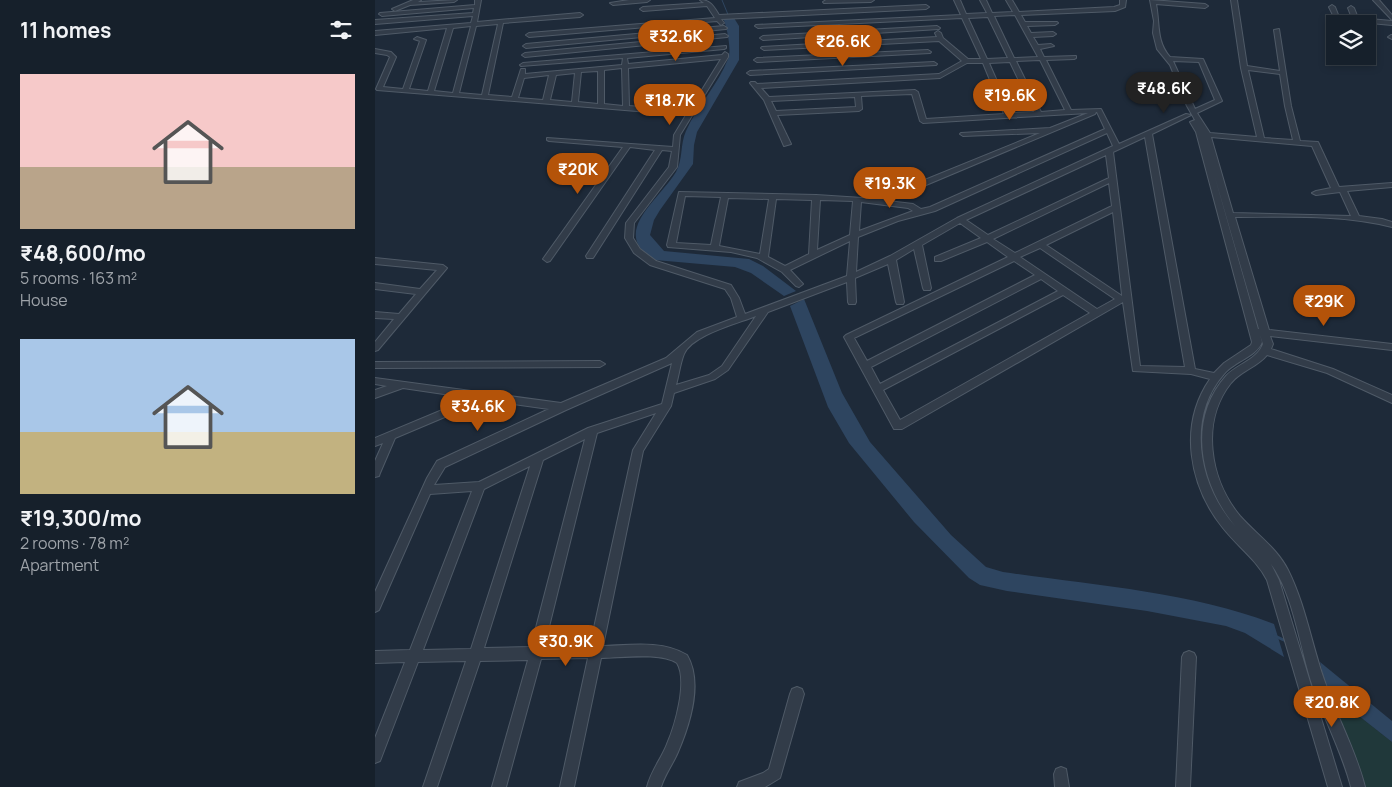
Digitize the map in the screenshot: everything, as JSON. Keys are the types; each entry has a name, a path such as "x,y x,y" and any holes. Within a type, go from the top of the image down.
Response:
{"street":[{"path":"375,16 418,0"},
{"path":"409,4 454,0"},
{"path":"613,3 647,0"},
{"path":"703,0 709,4 724,28 725,57 692,114 677,135 673,168 630,223 629,238 637,251 653,263 728,287 735,298 742,318"},
{"path":"862,0 886,93"},
{"path":"826,2 871,0"},
{"path":"923,0 934,18 940,39 967,61"},
{"path":"957,0 1008,115"},
{"path":"983,0 1038,113"},
{"path":"1009,0 1037,47 1069,112"},
{"path":"758,26 1115,9 1123,6 1123,0"},
{"path":"1234,0 1244,68 1261,138"},
{"path":"1376,0 1392,18"},
{"path":"1205,6 1153,1 1157,21 1156,33 1160,50 1173,65 1199,132 1257,342 1256,346 1221,371 1205,396 1198,412 1195,429 1195,454 1202,480 1215,507 1225,522 1261,558 1273,580 1335,787"},
{"path":"382,14 477,3 474,24 456,94"},
{"path":"643,9 709,4"},
{"path":"666,17 740,16 926,7"},
{"path":"1332,7 1336,15"},
{"path":"1351,8 1354,15"},
{"path":"375,22 476,14"},
{"path":"375,33 580,15"},
{"path":"750,15 758,26 763,38 764,48 749,78 767,100 787,144"},
{"path":"530,32 624,28 717,16"},
{"path":"515,98 526,46 530,32 537,19"},
{"path":"485,96 501,21"},
{"path":"1023,24 1055,23"},
{"path":"1376,23 1392,23"},
{"path":"431,92 451,26"},
{"path":"1376,27 1392,28"},
{"path":"405,91 423,40 417,38 426,32 428,28"},
{"path":"624,28 626,108"},
{"path":"526,46 724,28"},
{"path":"763,38 937,28"},
{"path":"1277,30 1288,106 1297,142"},
{"path":"1030,35 1053,34"},
{"path":"525,55 725,36"},
{"path":"764,48 940,39"},
{"path":"1037,47 1051,46"},
{"path":"523,65 724,47"},
{"path":"375,51 389,53 393,58 379,89 515,98 692,114"},
{"path":"757,60 929,52"},
{"path":"521,76 725,57"},
{"path":"755,86 941,76 967,61 985,62 1074,57"},
{"path":"567,787 639,450 666,406 679,354 691,339 699,334 765,311 836,281 851,277 891,258 959,220 1191,113 1219,102 1201,60 1167,59"},
{"path":"750,74 934,64"},
{"path":"601,68 601,106"},
{"path":"1244,68 1284,73"},
{"path":"575,103 578,70"},
{"path":"546,101 553,73"},
{"path":"767,100 915,92 923,121 1099,110"},
{"path":"773,113 859,109 857,95"},
{"path":"880,201 1058,129 1099,110"},
{"path":"1099,110 1108,130 1113,149 1112,179 1117,207 1124,298 1136,369 1191,371 1214,377"},
{"path":"1191,113 1207,136 1268,344 1265,351 1231,376 1216,401 1207,432 1208,455 1215,480 1227,505 1245,529 1272,554 1286,579 1320,687 1354,768 1358,787"},
{"path":"963,134 1058,129"},
{"path":"785,270 855,237 918,211 932,209 1108,130"},
{"path":"1148,133 1191,371"},
{"path":"1207,136 1261,138 1311,143 1317,146 1356,219"},
{"path":"549,139 676,149"},
{"path":"547,259 628,145"},
{"path":"590,256 660,148"},
{"path":"938,259 987,239 1112,179"},
{"path":"1316,193 1392,185"},
{"path":"799,284 785,270 763,259 739,251 671,245 682,194 857,199 910,206 918,211"},
{"path":"714,248 725,195"},
{"path":"763,259 773,196"},
{"path":"813,256 816,197"},
{"path":"852,302 851,277 857,199"},
{"path":"1117,207 849,337 899,426 1124,298"},
{"path":"1230,214 1386,221 1392,225"},
{"path":"959,220 1096,313"},
{"path":"917,243 927,288"},
{"path":"1040,244 1124,298"},
{"path":"891,258 899,302"},
{"path":"375,261 443,268 375,347"},
{"path":"865,366 1041,276"},
{"path":"375,286 423,292"},
{"path":"878,390 1063,291"},
{"path":"670,391 712,377 725,368 765,311"},
{"path":"375,314 401,317"},
{"path":"1254,332 1392,347"},
{"path":"1265,351 1331,371 1392,399"},
{"path":"375,606 427,490 441,464 679,354"},
{"path":"375,365 600,364"},
{"path":"375,381 562,407"},
{"path":"375,394 402,385"},
{"path":"375,442 486,396"},
{"path":"427,490 480,486 592,431 666,406"},
{"path":"499,787 536,653 592,431"},
{"path":"375,473 391,436"},
{"path":"430,787 538,459"},
{"path":"375,756 480,486"},
{"path":"375,657 641,651 665,653 680,658 685,663 688,676 681,722 675,744 657,774 655,787"},
{"path":"1183,787 1189,657"},
{"path":"744,787 767,779 775,772 797,694"}],"green space":[{"path":"1326,690 1392,742 1392,787 1360,787"}],"water":[{"path":"723,18 734,18 739,26 739,60 697,132 693,164 660,210 654,220 650,235 664,251 749,259 763,266 796,291 784,296 751,273 735,267 655,260 642,250 636,239 637,228 642,216 676,172 680,162 686,131 719,78 728,59 729,39"},
{"path":"804,299 842,393 870,442 951,535 986,567 1003,572 1175,597 1242,613 1274,624 1284,657 1245,633 1226,626 1147,611 1007,591 980,585 969,578 914,522 849,443 828,407 790,306"},
{"path":"1320,662 1392,721 1392,742 1326,690"}],"waterway":[{"path":"722,0 729,17"},
{"path":"1275,636 1288,642"}]}
